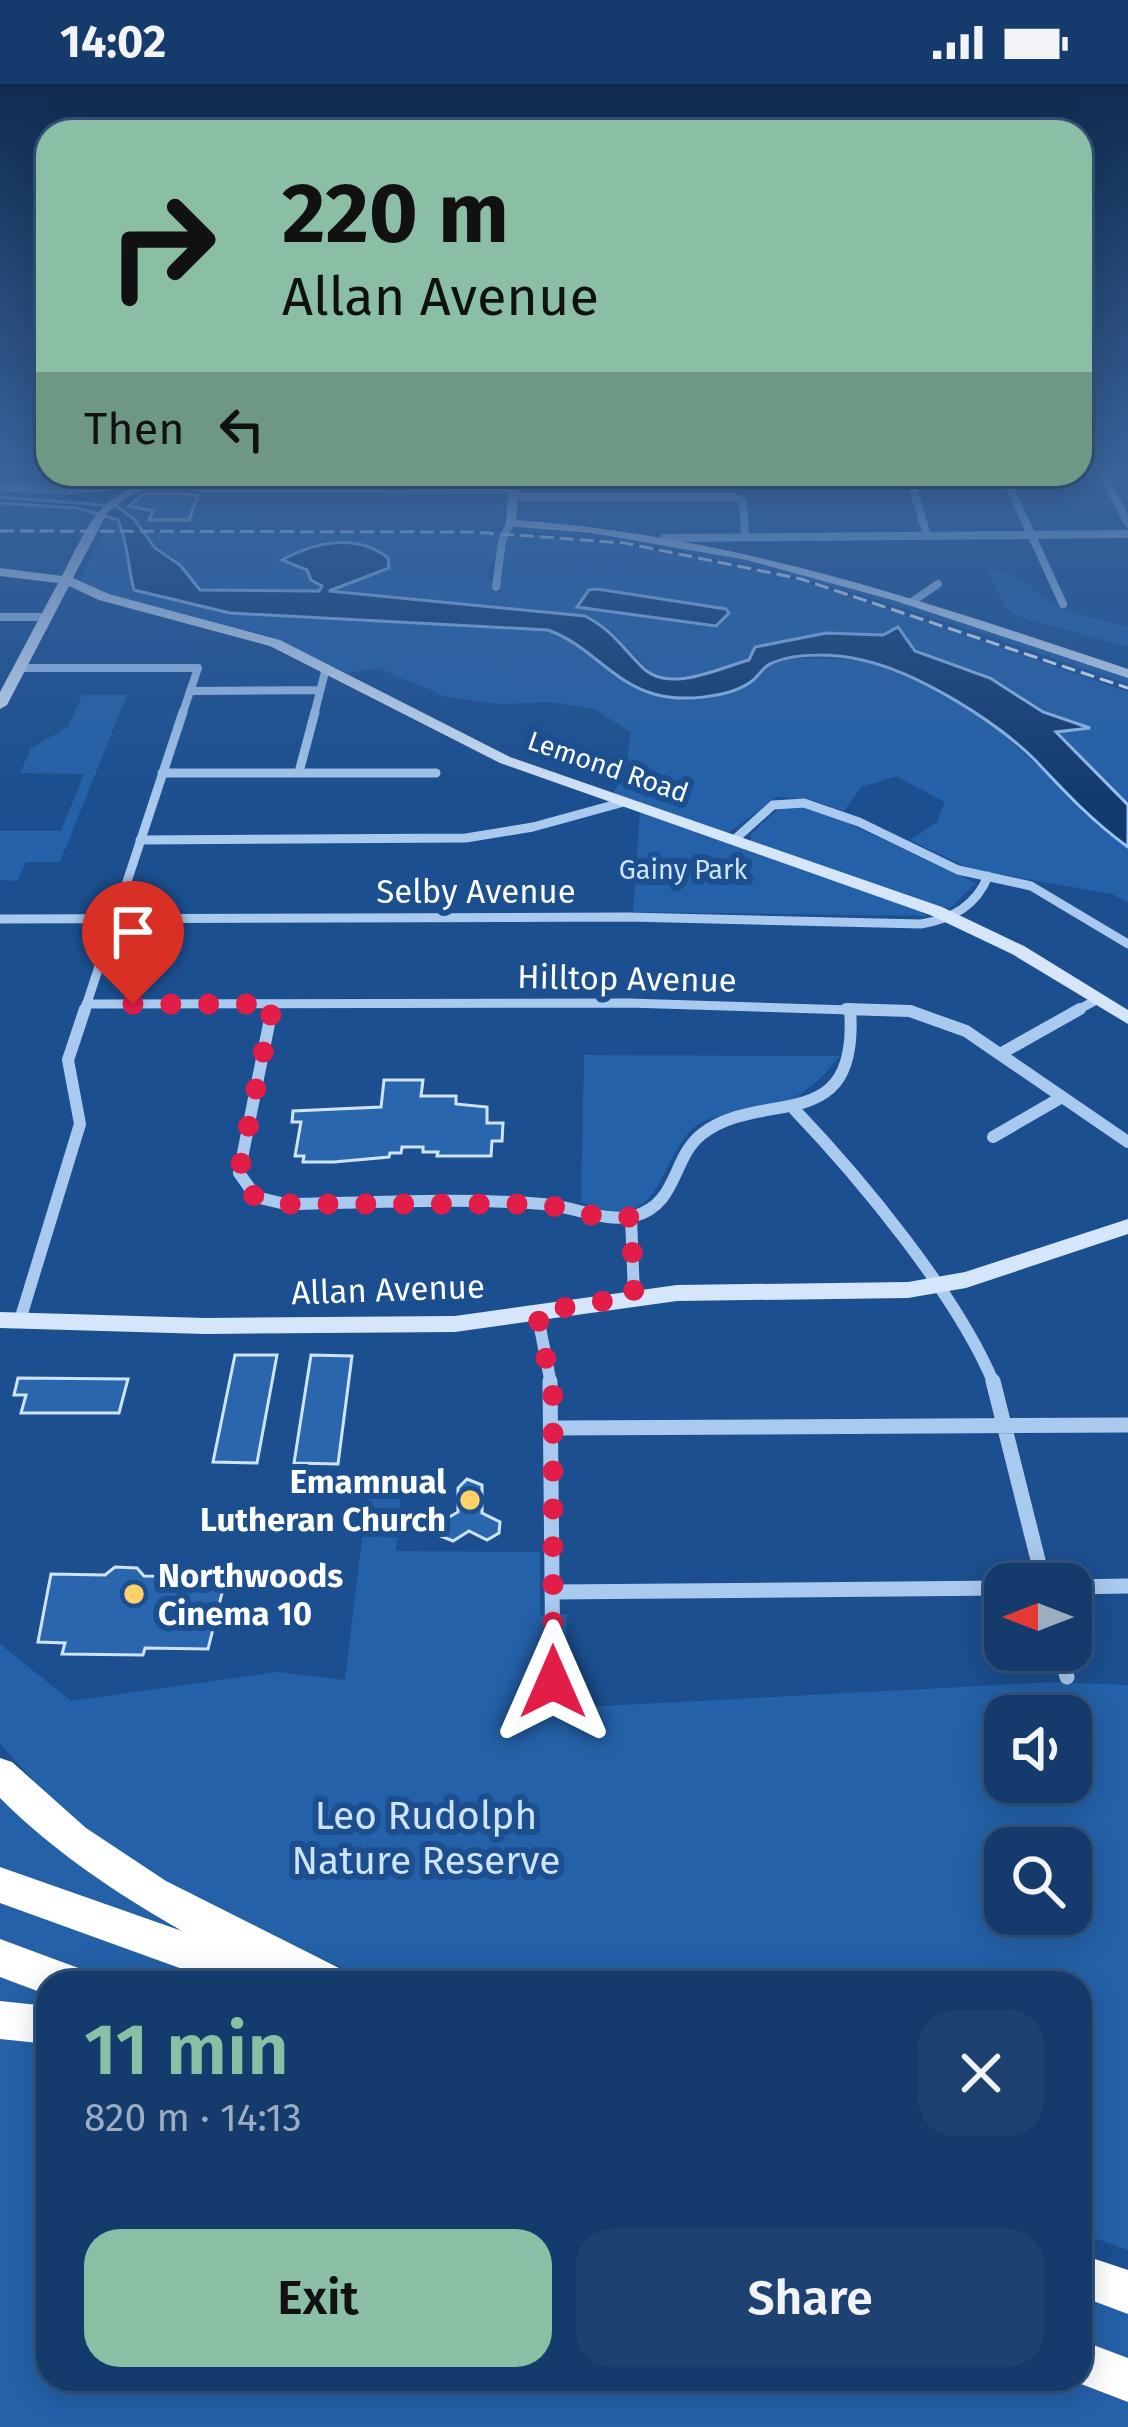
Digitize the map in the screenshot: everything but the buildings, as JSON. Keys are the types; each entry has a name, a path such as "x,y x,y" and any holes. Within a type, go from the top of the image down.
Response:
{"highway":[{"path":"0,1774 56,1828 128,1883 303,1971"},
{"path":"0,1885 240,1971"},
{"path":"0,1958 36,1971"},
{"path":"0,2020 36,2024"},
{"path":"1092,2279 1128,2292"},
{"path":"1092,2366 1128,2380"}],"street":[{"path":"0,705 63,584"},
{"name":"Lemond Road","path":"76,584 104,597 245,633 326,668 488,752 951,918 1018,950 1128,1018"},
{"path":"858,584 1128,674"},
{"path":"913,601 938,584"},
{"path":"1053,584 1063,604"},
{"path":"0,617 44,617"},
{"path":"10,1320 80,1124 68,1071 86,1004 198,668 19,668"},
{"path":"299,772 326,668"},
{"path":"190,691 319,690"},
{"path":"162,773 436,773"},
{"path":"140,839 466,838 533,827 624,802"},
{"path":"734,840 773,805 799,802 859,822 958,870 1031,886 1128,944"},
{"path":"951,918 978,895 988,876"},
{"name":"Selby Avenue","path":"0,919 630,917 921,924 951,918"},
{"path":"1000,1054 1098,999"},
{"name":"Hilltop Avenue","path":"86,1004 897,1009 938,1018 1000,1054 1128,1142"},
{"path":"273,1004 239,1173 255,1197 286,1204 544,1204 604,1218 631,1217 653,1208 671,1192 684,1154 700,1134 722,1124 794,1109 817,1094 849,1059 854,1039 850,1008"},
{"path":"993,1137 1062,1097"},
{"path":"794,1109 839,1156 937,1286 985,1359 1039,1563"},
{"path":"631,1217 634,1296"},
{"name":"Allan Avenue","path":"10,1320 205,1326 455,1324 634,1296 878,1292 937,1286 1128,1226"},
{"path":"537,1312 551,1370 553,1682"},
{"path":"553,1428 1128,1425"},
{"path":"1092,1587 1128,1586"},
{"path":"553,1592 984,1588"},
{"path":"1065,1671 1067,1677"}],"green space":[{"path":"87,584 140,584 143,592 230,613 548,630 586,647 614,676 677,697 699,697 750,683 767,665 785,658 864,660 926,685 988,721 1128,847 1128,903 1112,894 971,869 918,844 911,840 937,822 945,802 896,776 861,787 844,811 809,799 777,797 728,833 613,793 624,776 631,732 594,709 447,697 378,668 348,673 269,636"},
{"path":"194,584 323,587 319,591 199,590"},
{"path":"347,584 493,584 492,592 500,591 501,584 811,584 1128,692 1128,805 1055,731 1087,728 1043,712 990,678 883,635 826,633 766,643 749,660 679,679 653,675 609,628 585,616 328,591"},
{"path":"850,584 1128,678 1128,684 902,608 826,585"},
{"path":"993,584 1027,584 1062,608 1128,627 1128,647 1020,617 1005,607"},
{"path":"82,695 127,695 60,862 26,862 17,881 0,880 0,831 61,831 84,774 20,773 31,748 68,727"},
{"path":"781,806 804,807 848,823 976,883 950,908 939,907 751,841 750,835"},
{"name":"Gainy Park","path":"640,810 918,909 927,916 633,912"},
{"path":"584,1055 840,1056 810,1087 788,1101 702,1122 688,1134 646,1201 630,1210 609,1211 581,1202"},
{"name":"Leo Rudolph Nature Reserve","path":"370,1472 403,1472 396,1551 540,1552 540,1615 567,1614 565,1708 1054,1682 1128,1685 1128,2250 1092,2237 1092,1971 350,1971 210,1910 112,1851 58,1807 0,1744 0,1644 71,1701 277,1672 345,1680"},
{"path":"0,1774 267,1971 36,1971 36,2391 1092,2391 1092,2287 1128,2299 1128,2427 0,2427"}],"shaded area":[{"path":"133,584 195,584 200,590 319,591 319,584 346,584 329,591 585,616 652,674 679,679 749,660 755,647 826,633 883,635 898,627 915,651 990,678 1043,712 1090,728 1056,732 1128,805 1128,847 999,730 931,687 862,660 817,655 782,659 731,691 691,698 665,696 639,689 548,630 230,613 134,590"},
{"path":"589,590 729,613 716,626 577,607"}],"railway":[{"path":"817,584 1128,688"}],"place":[{"name":"Emamnual Lutheran Church","path":"470,1500"},
{"name":"Northwoods Cinema 10","path":"134,1594"}],"route":[{"path":"133,1004 273,1004 239,1173 255,1197 277,1204 544,1204 589,1216 631,1217 634,1296 537,1312 547,1344 553,1396 553,1682"}]}
